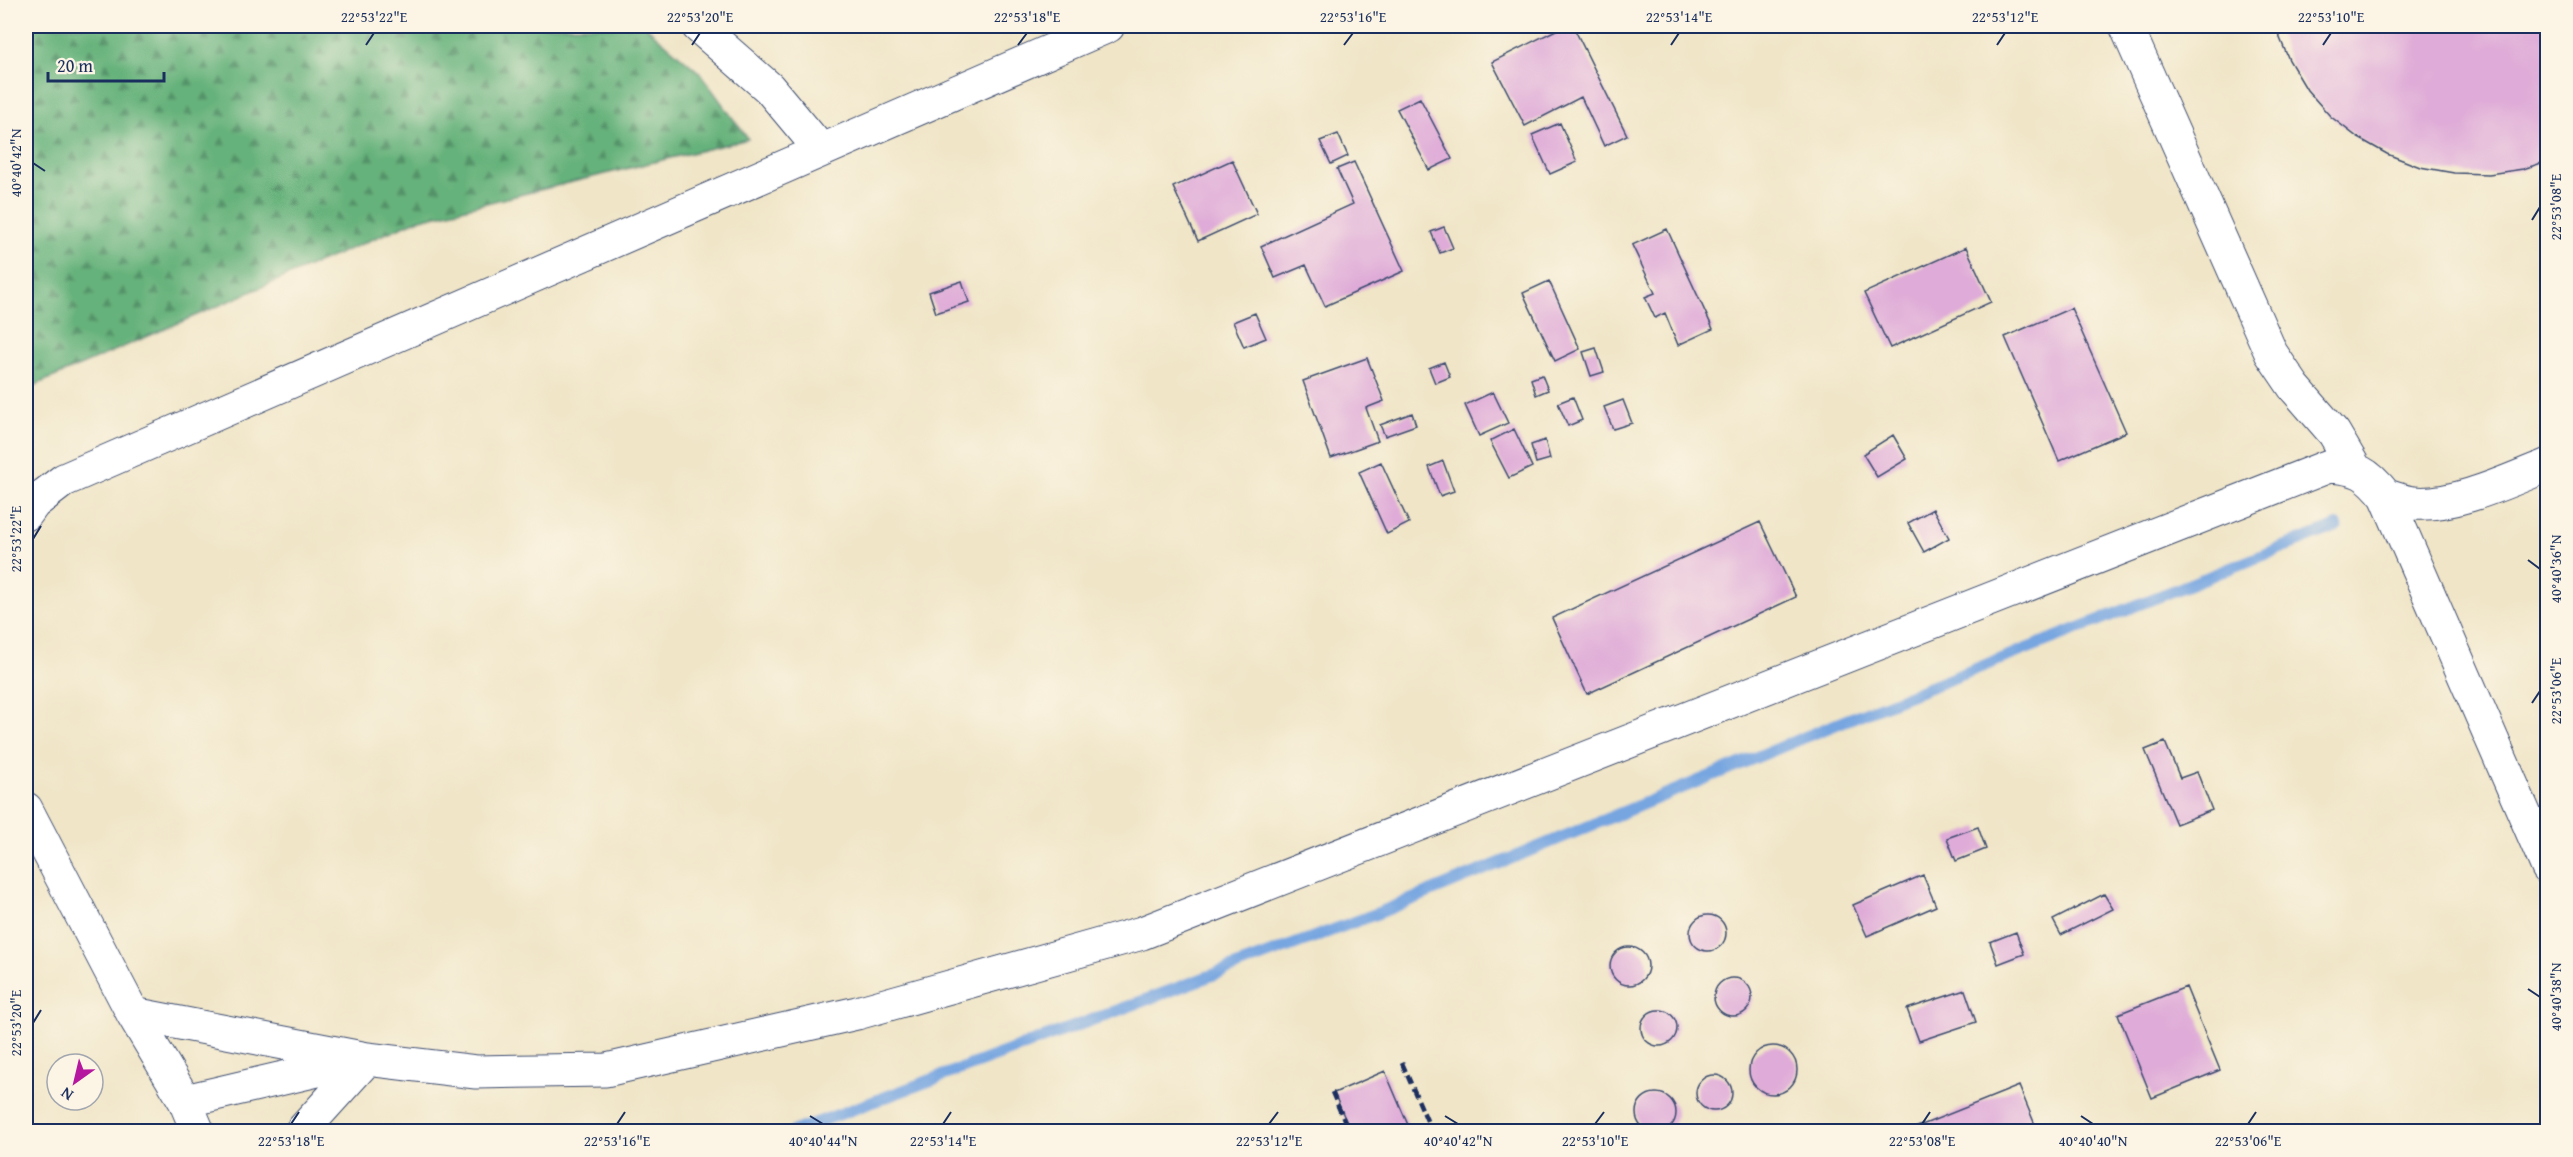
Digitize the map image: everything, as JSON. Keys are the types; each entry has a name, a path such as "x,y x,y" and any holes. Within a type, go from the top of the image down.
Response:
{"lane":[{"path":"698,26 769,88 820,148"},
{"path":"26,514 34,503 64,480 820,148 1108,26"},
{"path":"2126,26 2271,353 2294,387 2334,432 2354,467 2372,479 2386,496 2547,868"},
{"path":"2386,496 2413,503 2436,501 2482,490 2547,465"},
{"path":"133,1014 367,1059 476,1072 606,1070 857,1013 1142,933 2328,466 2354,467"},
{"path":"26,809 133,1014 185,1101 198,1131"},
{"path":"185,1101 367,1059"},
{"path":"301,1131 367,1059"}],"green space":[{"path":"26,26 645,26 700,73 748,139 417,220 26,389"}],"building":[{"path":"1564,26 1573,26 1627,135 1604,146 1581,97 1525,126 1492,62"},
{"path":"2275,26 2548,26 2548,161 2523,169 2489,174 2454,173 2420,167 2387,154 2357,137 2330,116 2307,90 2289,60"},
{"path":"1420,98 1452,159 1429,170 1397,109"},
{"path":"1560,123 1577,162 1550,174 1532,135"},
{"path":"1338,134 1348,156 1331,164 1320,141"},
{"path":"1232,160 1257,214 1198,241 1173,187"},
{"path":"1354,162 1404,271 1325,306 1306,265 1275,278 1261,246 1353,204 1337,169"},
{"path":"1444,227 1453,248 1440,253 1431,232"},
{"path":"1667,229 1713,329 1678,345 1665,313 1655,318 1645,297 1655,293 1632,245"},
{"path":"1966,247 1991,302 1890,348 1864,293"},
{"path":"962,281 969,302 936,313 929,292"},
{"path":"1549,281 1580,349 1555,361 1523,293"},
{"path":"2071,308 2126,432 2059,461 2005,337"},
{"path":"1255,313 1266,338 1244,347 1233,322"},
{"path":"1596,348 1604,372 1591,376 1583,352"},
{"path":"1367,358 1384,401 1366,408 1378,441 1331,458 1303,381"},
{"path":"1444,362 1450,377 1435,383 1429,368"},
{"path":"1542,375 1548,390 1536,395 1531,379"},
{"path":"1493,392 1508,423 1479,436 1465,405"},
{"path":"1573,397 1582,420 1568,426 1558,403"},
{"path":"1623,400 1632,423 1613,429 1604,407"},
{"path":"1412,413 1416,425 1385,436 1380,425"},
{"path":"1514,429 1532,467 1509,478 1490,441"},
{"path":"1893,435 1907,459 1877,477 1863,454"},
{"path":"1545,440 1550,459 1536,463 1531,445"},
{"path":"1443,461 1454,491 1440,496 1429,467"},
{"path":"1381,462 1409,523 1387,534 1359,472"},
{"path":"1933,509 1949,538 1924,552 1908,523"},
{"path":"1760,522 1796,597 1587,694 1552,618"},
{"path":"2165,742 2180,778 2197,772 2212,810 2176,824 2145,750"},
{"path":"1978,827 1986,849 1956,861 1947,838"},
{"path":"1923,875 1936,906 1867,936 1853,905"},
{"path":"2104,894 2113,909 2061,935 2053,920"},
{"path":"1708,915 1720,921 1726,933 1720,945 1708,951 1696,945 1690,933 1696,921"},
{"path":"2016,932 2024,954 1998,964 1990,942"},
{"path":"1629,947 1642,953 1648,966 1642,979 1629,985 1616,979 1610,966 1616,953"},
{"path":"1733,978 1747,983 1752,997 1747,1011 1733,1016 1719,1011 1714,997 1719,983"},
{"path":"2186,987 2220,1070 2152,1098 2118,1014"},
{"path":"1965,990 1976,1022 1919,1041 1907,1009"},
{"path":"1659,1010 1672,1015 1677,1028 1672,1041 1659,1046 1646,1041 1641,1028 1646,1015"},
{"path":"1768,1046 1778,1046 1790,1053 1797,1065 1797,1075 1790,1087 1778,1094 1768,1094 1753,1083 1749,1075 1749,1065 1760,1050"},
{"path":"1385,1071 1411,1132 1351,1132 1334,1093"},
{"path":"1714,1075 1727,1080 1732,1093 1727,1106 1714,1111 1701,1106 1696,1093 1701,1080"},
{"path":"2019,1086 2038,1132 1907,1132 1907,1131"},
{"path":"1656,1093 1670,1099 1676,1113 1670,1127 1656,1133 1642,1127 1636,1113 1642,1099"}],"waterway":[{"path":"792,1132 1381,912 1844,721 2337,526"}],"railway":[{"path":"1402,1063 1432,1132"},
{"path":"1332,1092 1349,1132"}]}
